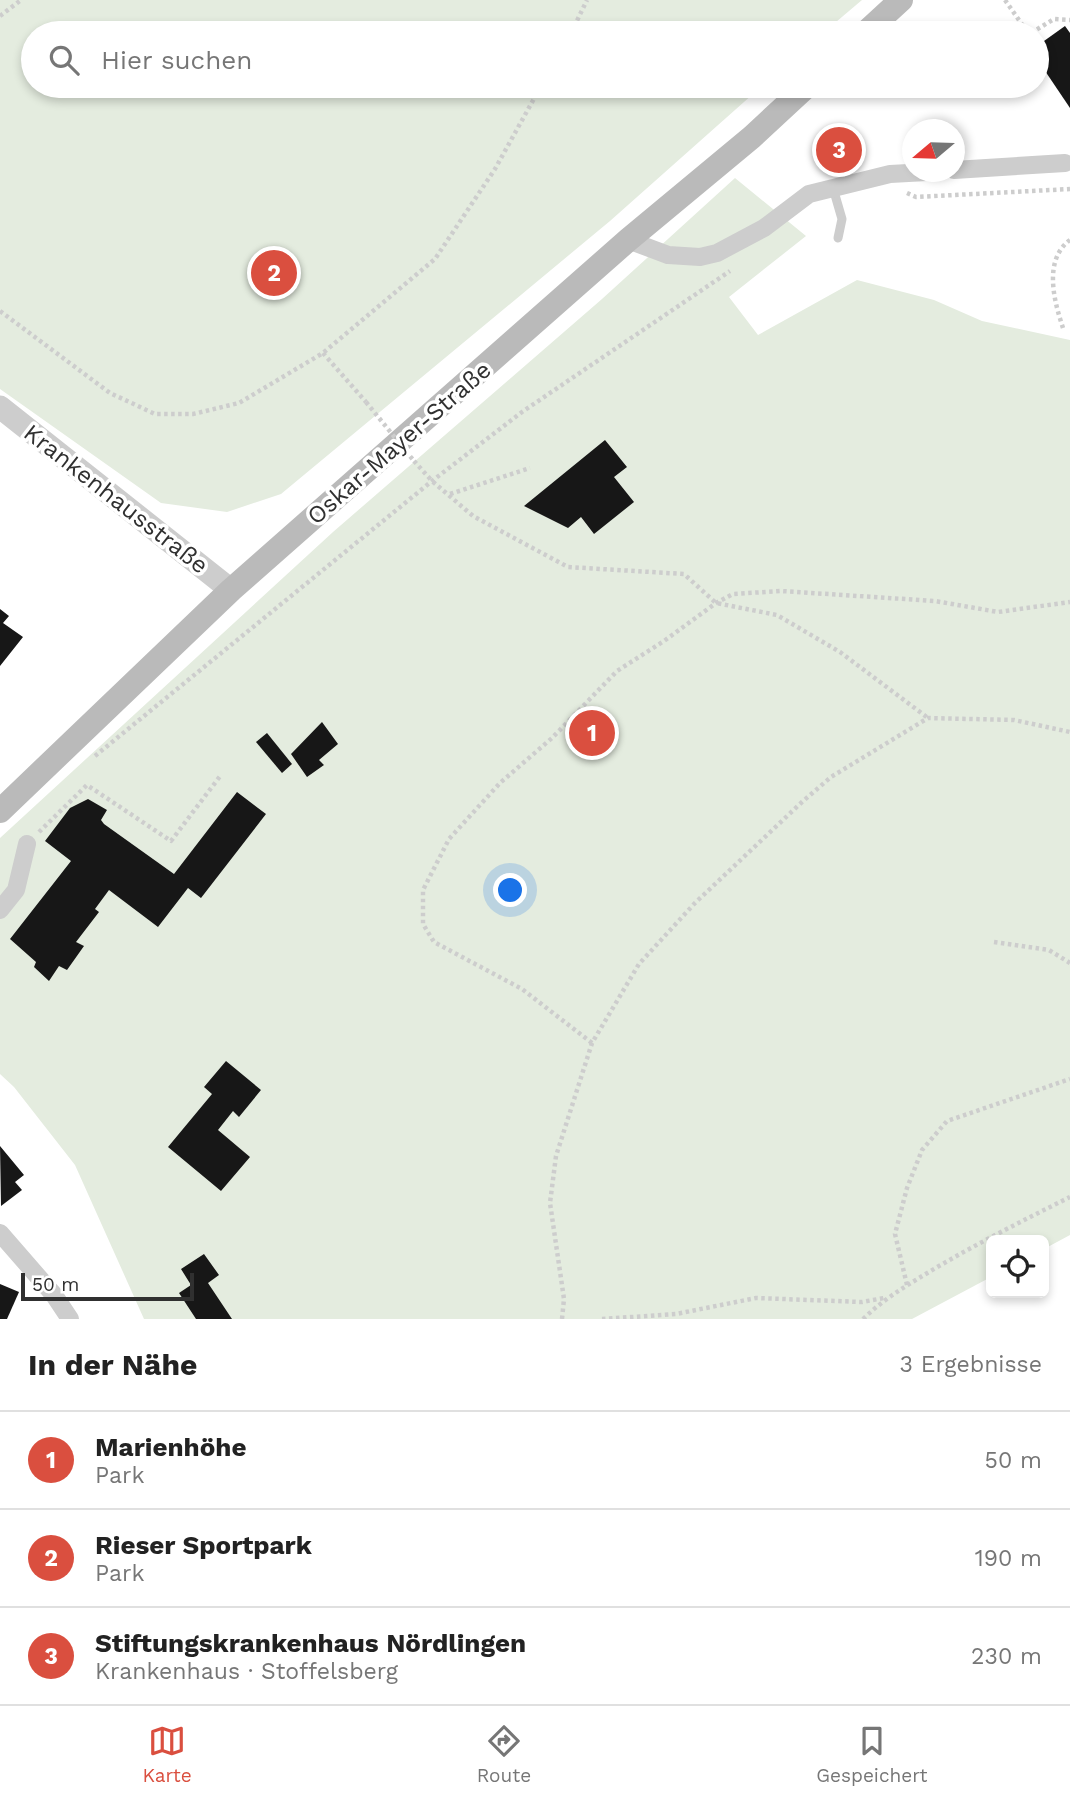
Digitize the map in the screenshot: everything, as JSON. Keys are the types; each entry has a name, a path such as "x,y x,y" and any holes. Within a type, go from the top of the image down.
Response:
{"main road":[{"path":"878,21 901,0"},
{"name":"Oskar-Mayer-Straße","path":"0,811 231,590 628,240 794,98"}],"street":[{"path":"965,169 1068,162"},
{"path":"628,240 668,255 700,257 717,253 764,228 809,194 902,173"},
{"name":"Krankenhausstraße","path":"0,407 231,590"},
{"path":"0,910 16,890 27,844"},
{"path":"0,1233 54,1296 70,1319"}],"lane":[{"path":"833,188 842,219 838,237"}],"path":[{"path":"0,16 21,0"},
{"path":"577,21 587,0"},
{"path":"1005,0 1021,21"},
{"path":"1049,22 1054,19 1070,20"},
{"path":"0,310 110,393 155,414 193,414 239,403 323,352 435,259 482,190 534,98"},
{"path":"1063,328 1055,304 1053,280 1055,261 1070,240"},
{"path":"94,757 432,481 522,412 732,269"},
{"path":"323,352 432,481 473,516 568,567 684,574 716,603 777,615 841,652 928,718"},
{"path":"449,495 530,468"},
{"path":"592,1043 522,989 434,942 423,924 423,890 449,839 500,783 552,738 617,671 733,594 781,591 935,601 999,612 1070,602"},
{"path":"562,1319 564,1299 550,1203 556,1157 592,1043 639,964 695,903 831,778 928,718 1014,720 1070,732"},
{"path":"27,844 87,785 171,841 222,775"},
{"path":"994,942 1049,950 1070,963"},
{"path":"907,1285 895,1234 907,1188 922,1150 947,1121 1070,1079"},
{"path":"863,1319 884,1298 977,1244 1070,1197"},
{"path":"602,1319 676,1314 756,1298 862,1302 884,1298"}],"shaded area":[{"path":"0,0 862,0 837,21 21,21 21,98 748,98 610,221 281,494 227,512 161,503 0,389"},
{"path":"735,178 806,236 729,297 758,335 857,280 934,300 982,321 1070,340 1070,1235 1049,1246 1049,1235 986,1235 986,1280 912,1319 144,1319 75,1165 14,1087 0,1074 0,838 333,532 602,299"}],"building":[{"path":"1065,26 1070,33 1070,108 1049,77 1049,37"},
{"path":"605,440 627,467 614,477 634,502 594,534 581,517 568,528 524,506"},
{"path":"0,609 9,616 3,623 23,637 0,666"},
{"path":"322,722 338,744 319,760 324,765 307,777 291,754"},
{"path":"267,733 292,764 282,773 256,742"},
{"path":"237,792 266,814 201,898 188,888 158,927 109,890 95,909 99,912 76,942 84,946 67,970 59,966 49,981 34,967 36,962 10,939 71,861 45,841 70,808 88,799 107,810 101,820 104,824 174,874"},
{"path":"226,1061 261,1090 239,1117 233,1111 218,1130 250,1157 221,1191 168,1147 212,1094 204,1087"},
{"path":"0,1146 24,1175 15,1182 22,1190 1,1206"},
{"path":"204,1254 219,1275 208,1283 232,1319 196,1319 179,1293 191,1285 181,1269"},
{"path":"0,1284 19,1292 7,1319 0,1319"}],"place":[{"name":"Stiftungskrankenhaus Nördlingen","path":"839,150"},
{"name":"Rieser Sportpark","path":"274,273"},
{"name":"Marienhöhe","path":"592,733"}]}
